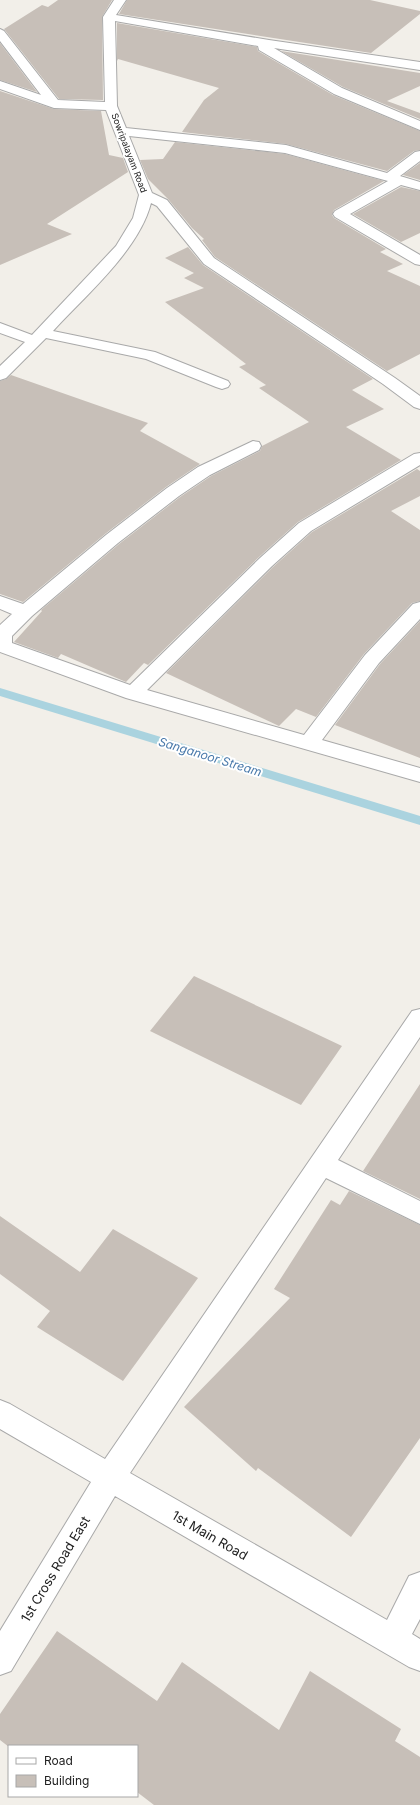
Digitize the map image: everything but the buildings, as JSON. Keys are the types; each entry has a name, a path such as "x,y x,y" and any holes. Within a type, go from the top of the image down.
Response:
{"street":[{"path":"120,0 109,17 251,41 420,66"},
{"name":"Sowripalayam Road","path":"0,375 122,248 140,218 146,195 111,106 109,17"},
{"path":"0,33 54,104"},
{"path":"251,41 338,91 420,126"},
{"path":"0,85 54,104 111,106"},
{"path":"121,131 286,149 420,186"},
{"path":"420,155 395,179 340,214 420,261"},
{"path":"146,195 162,203 209,261 389,381 420,404"},
{"path":"0,328 38,337 150,355 222,384"},
{"path":"253,446 204,471 173,492 112,539 24,612 2,634 3,646 133,693 420,775"},
{"path":"133,693 266,562 305,527 420,458"},
{"path":"0,602 24,612"},
{"path":"308,744 372,659 420,608"},
{"name":"1st Cross Road East","path":"0,1660 110,1477 420,1018"},
{"path":"322,1164 420,1213"},
{"name":"1st Main Road","path":"0,1414 420,1656"},
{"path":"393,1640 420,1587"}],"waterway":[{"name":"Sanganoor Stream","path":"0,692 420,821"}]}
